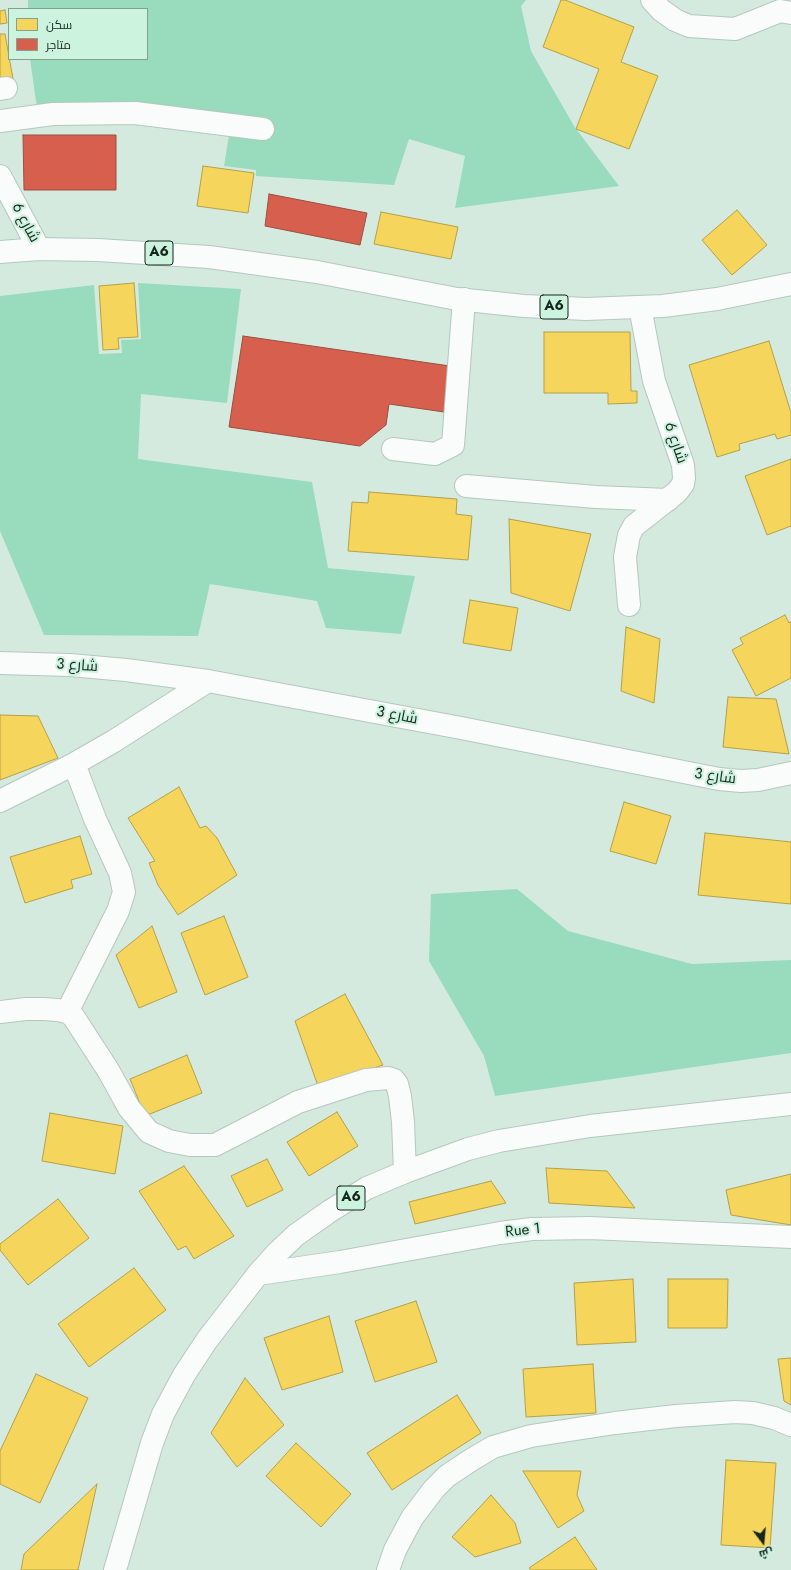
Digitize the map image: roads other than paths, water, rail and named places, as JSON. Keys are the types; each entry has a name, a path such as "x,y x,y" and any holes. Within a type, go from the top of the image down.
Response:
{"main road":[{"path":"652,0 661,10 675,20 689,26 735,29 780,11 791,13"},
{"path":"0,121 53,114 135,113 263,129"},
{"name":"شارع 6","path":"0,176 39,249"},
{"name":"A6","path":"0,252 39,249 98,250 209,257 318,272 464,300 524,306 570,308 663,306 717,299 791,284"},
{"path":"394,449 435,454 453,445 464,300"},
{"name":"شارع 6","path":"629,605 625,557 629,535 634,526 668,500 680,488 684,478 684,471 654,381 640,307"},
{"path":"466,486 596,498 668,500"},
{"name":"شارع 3","path":"0,663 70,665 119,669 208,681 461,728 719,780 741,781 791,773"},
{"path":"0,801 74,764 114,741 208,681"},
{"path":"67,1012 118,910 124,892 120,873 95,819 74,764"},
{"path":"0,1012 26,1009 43,1009 67,1012 77,1021 108,1070 129,1108 149,1132 170,1141 190,1145 215,1145 298,1102 366,1080 384,1077 394,1080 397,1084 402,1110 405,1172"},
{"name":"A6","path":"115,1570 163,1414 184,1376 207,1340 258,1274 296,1235 324,1215 367,1188 455,1153 499,1141 590,1126 791,1104"},
{"name":"Rue 1","path":"258,1274 340,1262 532,1229 590,1228 791,1237"},
{"path":"388,1570 394,1550 412,1518 434,1489 447,1476 493,1447 531,1436 615,1422 676,1416 735,1412 774,1418 791,1425"}]}
